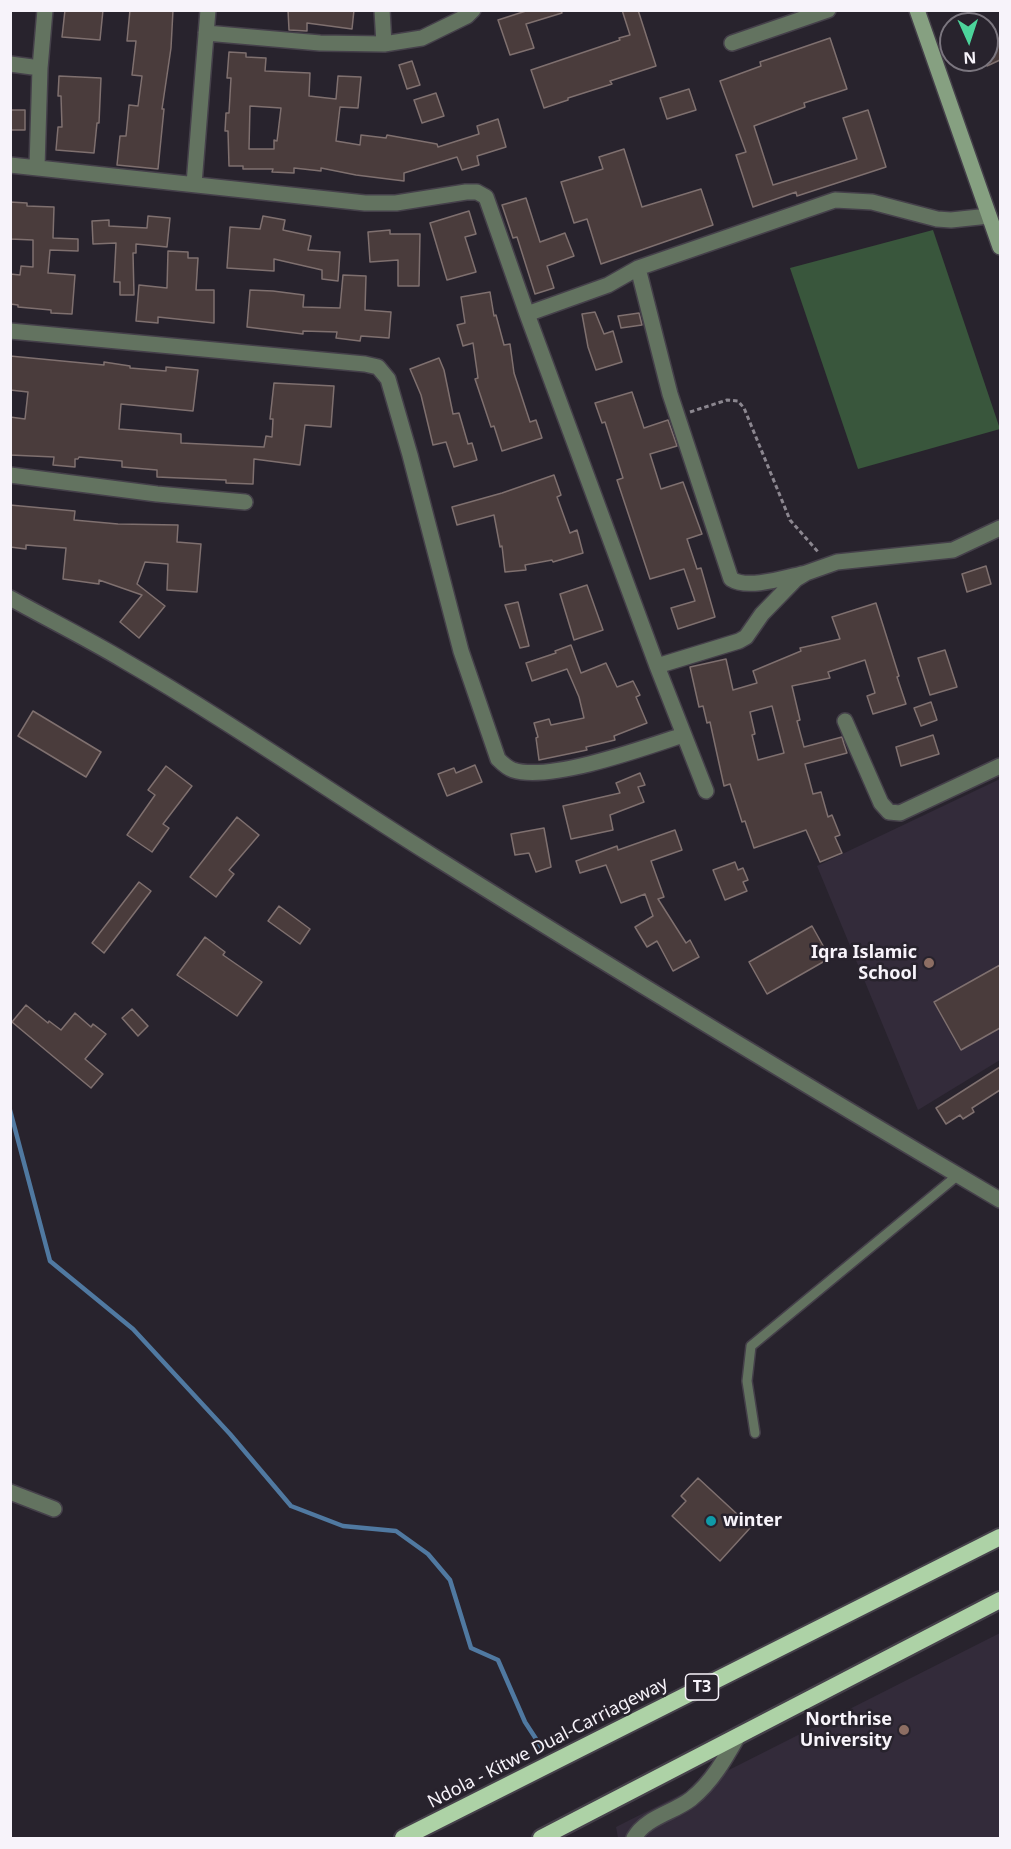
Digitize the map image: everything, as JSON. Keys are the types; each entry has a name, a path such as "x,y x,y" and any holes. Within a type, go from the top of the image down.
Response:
{"highway":[{"name":"Ndola - Kitwe Dual-Carriageway","path":"403,1839 1000,1537"},
{"path":"541,1839 1000,1600"}],"main road":[{"path":"917,10 1000,247"}],"street":[{"path":"37,167 40,68 45,10"},
{"path":"194,184 208,10"},
{"path":"382,10 384,44"},
{"path":"206,33 320,43 384,44 422,38 467,16 473,10"},
{"path":"732,43 828,10"},
{"path":"10,64 40,68"},
{"path":"10,165 365,202 396,203 477,192 486,197 657,666 706,791"},
{"path":"527,314 608,285 638,268 835,200 872,202 937,219 951,220 989,216"},
{"path":"638,268 677,416 731,579 741,584 754,583 806,573 837,562 953,550 1000,528"},
{"path":"10,331 378,367 388,379 461,651 498,759 510,769 526,772 548,771 624,755 683,735"},
{"path":"10,475 157,494 245,502"},
{"path":"657,666 739,642 762,614 796,579 806,573"},
{"path":"10,598 124,660 261,744 460,874 1000,1200"},
{"path":"845,721 881,802 889,812 900,813 1000,766"},
{"path":"10,1492 54,1509"},
{"path":"634,1839 638,1832 655,1819 689,1800 707,1784 738,1736"}],"lane":[{"path":"755,1432 747,1381 751,1346 958,1175"}],"path":[{"path":"677,416 728,400 738,402 744,408 790,520 817,552 837,562"}],"shaded area":[{"name":"Iqra Islamic School","path":"1000,779 1000,1060 918,1110 817,866"},
{"name":"Northrise University","path":"1000,1633 1000,1838 618,1838 616,1827"}],"green space":[{"path":"933,230 1000,429 858,469 790,268"}],"building":[{"path":"65,10 103,10 100,40 62,37"},
{"path":"130,10 173,10 158,169 117,165 120,136 126,136 129,105 138,106 142,76 132,75 136,41 127,41"},
{"path":"288,10 354,10 352,29 307,23 307,31 289,30"},
{"path":"529,10 561,10 562,13 526,24 534,48 510,55 498,20"},
{"path":"622,10 638,10 656,66 610,81 612,84 544,108 531,70 630,35"},
{"path":"830,38 847,89 804,103 805,107 754,126 773,185 857,159 843,118 868,110 886,167 797,196 796,192 753,207 736,155 746,152 720,81 761,66 760,62"},
{"path":"229,52 246,53 246,57 266,58 265,71 310,73 309,96 336,99 338,76 361,77 358,108 340,107 336,141 360,145 361,135 386,138 387,135 437,144 438,147 479,134 477,126 498,119 506,147 477,156 479,165 462,170 457,157 404,173 404,181 321,168 321,171 294,168 294,173 229,166 228,131 225,131 226,113 229,113 231,78 227,78","holes":["250,106 281,108 274,149 249,149"]},
{"path":"412,61 420,85 407,89 399,65"},
{"path":"59,76 101,78 99,123 97,123 94,153 56,150 58,127 62,127 61,96 58,96"},
{"path":"689,89 696,110 667,119 660,98"},
{"path":"436,93 444,116 422,123 414,100"},
{"path":"10,110 25,110 25,130 10,130"},
{"path":"624,149 642,207 701,189 713,225 601,264 587,219 574,223 561,182 603,169 599,157"},
{"path":"526,198 540,242 565,233 574,256 547,266 554,288 535,294 517,237 513,238 502,205"},
{"path":"10,202 27,203 27,206 54,207 53,238 78,239 78,251 50,250 48,273 75,275 72,314 51,313 51,310 18,307 18,305 10,304 10,274 20,275 21,266 33,267 33,240 10,239"},
{"path":"469,211 476,234 465,237 476,272 447,280 430,223"},
{"path":"148,216 170,218 167,247 136,244 136,253 133,253 134,295 120,295 120,282 114,282 116,243 93,244 92,221 109,220 109,226 147,228"},
{"path":"263,216 285,220 283,230 311,236 308,250 340,252 338,281 322,279 322,270 274,259 274,271 227,268 230,227 260,229"},
{"path":"390,230 390,234 420,234 419,286 398,286 398,260 370,262 368,232"},
{"path":"168,251 188,252 188,258 198,258 196,290 214,290 214,323 158,317 158,323 136,321 139,285 167,288"},
{"path":"343,275 366,276 365,310 391,312 389,338 361,336 360,341 336,338 337,332 303,331 303,334 247,327 250,290 304,295 303,307 340,308"},
{"path":"490,292 494,316 496,315 504,345 510,344 514,373 530,422 536,420 542,438 502,451 494,426 491,427 475,379 478,378 473,343 463,346 457,325 465,323 461,297"},
{"path":"595,312 604,334 613,331 622,362 596,370 588,347 582,314"},
{"path":"639,313 642,325 621,328 618,316"},
{"path":"10,356 104,365 104,362 130,366 130,368 166,371 166,367 198,370 193,411 121,404 119,429 181,434 181,443 264,447 266,436 272,437 273,419 270,419 274,383 334,386 331,427 305,425 300,465 254,459 253,484 226,483 226,480 157,477 157,470 122,467 122,461 79,457 75,459 75,467 53,465 54,457 10,455 10,417 25,419 28,392 10,390"},
{"path":"439,358 444,370 453,414 459,413 468,444 472,443 477,460 454,467 446,442 433,445 421,395 410,369"},
{"path":"632,392 644,428 668,420 677,446 650,454 661,489 683,482 702,534 687,539 697,569 701,568 715,617 678,629 671,608 695,601 684,569 650,579 617,480 623,478 605,422 602,423 595,403"},
{"path":"554,475 561,495 557,497 570,533 577,530 583,553 553,562 552,560 525,565 526,570 505,572 502,546 500,547 494,515 457,525 452,507"},
{"path":"10,505 75,511 74,520 118,524 178,525 177,542 201,544 197,592 167,590 168,564 145,562 137,584 165,606 139,638 120,622 142,595 99,580 99,584 63,579 66,548 26,545 26,549 10,547"},
{"path":"986,566 991,584 967,592 962,574"},
{"path":"587,585 603,630 574,640 560,594"},
{"path":"518,602 529,646 520,648 505,605"},
{"path":"876,603 906,704 873,714 867,696 875,693 865,660 828,672 830,678 792,686 800,720 797,721 804,747 842,737 847,753 805,764 813,794 821,792 828,817 832,815 840,835 835,837 842,853 820,862 806,830 754,848 745,821 742,822 730,784 724,786 710,722 707,723 703,706 699,707 690,667 726,659 733,690 757,683 753,671 801,651 800,648 840,639 832,617","holes":["772,706 784,753 758,760 752,735 755,734 750,712"]},
{"path":"571,645 581,673 606,663 617,687 633,681 640,695 636,697 647,723 614,736 615,740 586,747 587,750 539,760 536,738 538,737 534,723 549,719 551,725 584,718 579,697 567,669 532,681 526,663 556,653 555,651"},
{"path":"945,650 957,687 930,695 918,658"},
{"path":"931,702 937,720 921,726 914,708"},
{"path":"33,711 101,752 86,777 18,736"},
{"path":"933,735 939,754 901,766 896,747"},
{"path":"475,765 482,782 447,796 438,774 454,768 456,773"},
{"path":"166,766 192,786 163,824 169,828 152,852 127,835 155,795 148,790"},
{"path":"640,773 645,785 638,787 644,802 610,815 613,830 571,839 563,806 620,793 616,783"},
{"path":"237,817 259,835 229,870 234,874 216,897 190,877"},
{"path":"544,828 551,867 536,872 529,853 515,855 511,834"},
{"path":"675,830 682,850 651,861 664,897 658,899 686,943 690,940 699,957 673,971 657,941 647,947 635,927 653,916 645,894 621,903 606,865 580,873 576,861 617,846 618,850"},
{"path":"735,862 738,870 743,868 748,880 743,882 747,891 725,900 713,870"},
{"path":"139,882 151,891 104,953 92,943"},
{"path":"279,906 310,929 300,944 268,921"},
{"path":"812,926 830,958 767,994 749,962"},
{"path":"205,937 225,952 223,955 262,982 237,1016 177,975"},
{"path":"1000,965 1000,1028 961,1050 934,1002"},
{"path":"26,1005 48,1023 49,1021 61,1030 75,1013 91,1027 93,1024 106,1034 85,1059 103,1074 91,1088 12,1022"},
{"path":"132,1009 148,1026 138,1036 122,1018"},
{"path":"1000,1067 1000,1090 972,1108 974,1112 963,1119 960,1115 946,1124 936,1108"},
{"name":"winter","path":"698,1478 751,1527 720,1561 672,1516 686,1501 681,1496"}],"waterway":[{"path":"10,1110 50,1261 133,1329 230,1434 291,1506 343,1526 396,1531 428,1554 450,1580 471,1648 498,1660 525,1722 542,1748"}],"place":[{"name":"Iqra Islamic School","path":"929,963"},
{"name":"winter","path":"711,1521"},
{"name":"Northrise University","path":"904,1730"}]}
